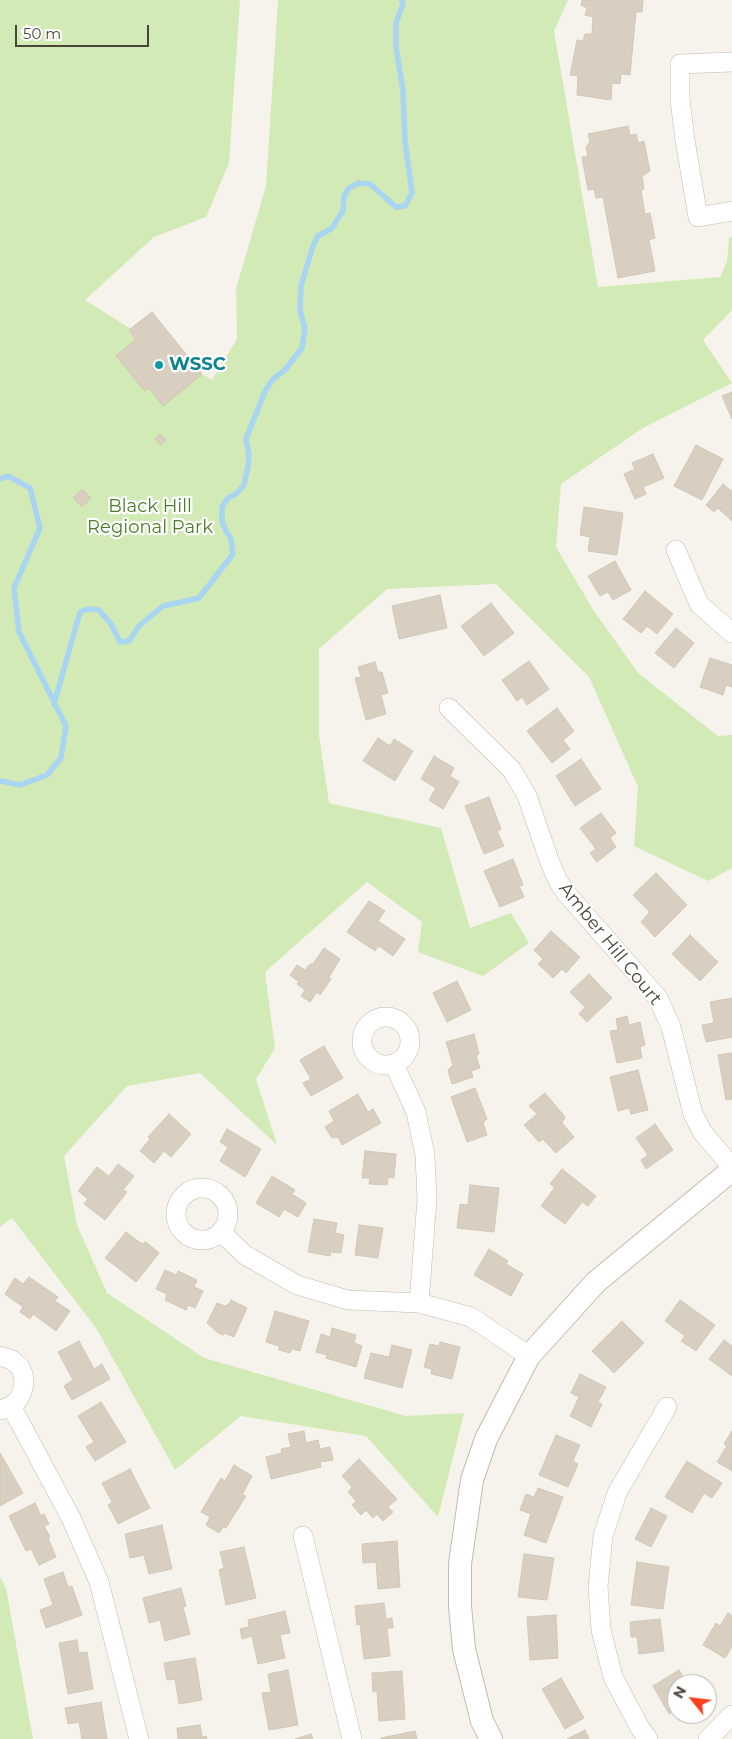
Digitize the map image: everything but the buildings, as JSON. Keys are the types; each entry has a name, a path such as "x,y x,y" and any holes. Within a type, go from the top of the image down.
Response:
{"street":[{"path":"732,62 680,64 680,100 698,217 732,211"},
{"path":"676,550 699,604 732,633"},
{"name":"Amber Hill Court","path":"450,708 512,770 527,796 558,881 567,894 658,998 672,1027 693,1114 703,1133 732,1169"},
{"path":"394,1064 416,1112 425,1155 428,1199 419,1303"},
{"path":"491,1739 482,1722 464,1649 460,1606 460,1564 472,1480 483,1447 528,1356 596,1282 732,1169"},
{"path":"221,1232 244,1255 296,1285 348,1300 419,1303 470,1317 528,1356"},
{"path":"0,1356 12,1360 18,1366 23,1374 24,1384 18,1400 5,1408 71,1518 99,1582 139,1739"},
{"path":"648,1739 640,1728 613,1677 601,1630 598,1586 603,1536 617,1493 667,1408"},
{"path":"303,1536 352,1739"},
{"path":"708,1739 732,1715"}],"green space":[{"name":"Black Hill Regional Park","path":"0,0 240,0 229,163 206,217 154,237 85,300 212,380 237,339 236,289 266,186 278,0 568,0 554,31 598,287 720,277 727,262 729,238 732,236 732,310 703,340 732,383 643,428 561,484 556,547 594,611 638,673 718,736 732,735 732,868 708,881 634,846 638,787 589,677 496,584 387,589 319,649 319,735 329,803 441,828 470,928 511,913 529,943 483,976 418,952 422,922 367,882 265,972 275,1048 256,1079 277,1145 200,1073 127,1086 64,1156 77,1225 107,1293 204,1358 406,1416 464,1413 438,1517 366,1436 241,1416 175,1470 96,1328 12,1218 0,1227"},
{"path":"0,1577 6,1588 33,1739 0,1739"}],"waterway":[{"path":"54,704 80,612 88,609 99,610 111,624 120,642 129,641 139,626 163,606 199,598 233,554 231,539 222,521 222,507 228,498 236,494 244,485 249,455 246,439 265,391 273,379 285,370 302,348 305,329 300,310 301,286 313,246 318,236 332,228 343,211 344,196 349,188 359,183 370,184 396,207 405,206 412,193 405,141 403,91 396,47 396,23 403,4 402,0"},
{"path":"0,479 8,476 30,488 40,528 14,588 19,632 66,726 61,758 47,775 20,785 0,781"}],"place":[{"name":"WSSC","path":"159,365"}]}
